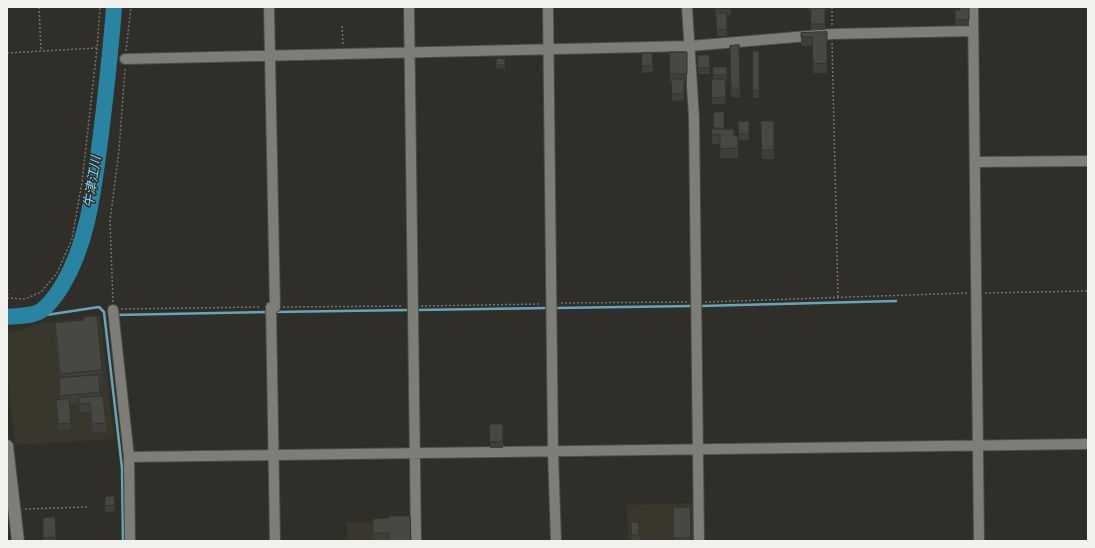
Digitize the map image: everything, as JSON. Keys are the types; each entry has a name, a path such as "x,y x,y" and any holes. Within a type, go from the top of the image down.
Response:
{"main road":[{"path":"7,446 18,541"}],"street":[{"path":"269,7 275,541"},
{"path":"409,7 416,541"},
{"path":"548,7 553,452 556,541"},
{"path":"687,7 694,118 700,541"},
{"path":"973,7 980,541"},
{"path":"125,59 690,46 832,34 973,31"},
{"path":"976,162 1088,161"},
{"path":"113,314 129,457 130,541"},
{"path":"129,457 1088,444"}],"path":[{"path":"39,7 41,51"},
{"path":"7,285 8,298 25,299 41,292 57,273 72,239 82,182 97,48 100,7"},
{"path":"113,314 110,221 119,150 130,7"},
{"path":"832,7 838,298"},
{"path":"342,26 343,54"},
{"path":"7,53 97,48"},
{"path":"696,302 1088,291"},
{"path":"15,509 87,507"}],"shaded area":[{"path":"100,316 114,439 15,445 7,373 7,334 41,323"},
{"path":"694,503 695,541 628,541 627,505"},
{"path":"413,521 414,541 347,541 347,522"}],"building":[{"path":"715,7 731,7 731,8 715,9"},
{"path":"960,7 969,7 969,20 955,20 955,10 960,10"},
{"path":"811,8 825,8 825,24 811,24"},
{"path":"716,13 727,13 727,29 717,30"},
{"path":"827,32 827,63 813,64 812,37 801,37 801,33"},
{"path":"739,45 740,88 731,88 730,46"},
{"path":"753,51 759,51 759,91 753,91"},
{"path":"670,52 687,52 687,74 670,74"},
{"path":"642,53 652,53 653,66 642,66"},
{"path":"698,55 709,55 710,68 698,68"},
{"path":"497,58 505,59 505,65 496,65"},
{"path":"713,67 727,67 727,75 713,75"},
{"path":"672,79 684,79 684,94 672,94"},
{"path":"712,79 725,79 726,97 712,98"},
{"path":"714,112 724,112 724,128 714,128"},
{"path":"738,121 749,121 749,134 739,134"},
{"path":"761,121 774,121 774,150 762,150"},
{"path":"712,129 734,129 734,136 738,136 738,148 720,149 720,134 712,135"},
{"path":"97,316 102,370 60,374 55,323 84,320 84,317"},
{"path":"99,375 100,392 60,396 59,378"},
{"path":"103,396 106,423 92,424 90,403 80,404 79,398"},
{"path":"69,399 71,423 58,424 56,400"},
{"path":"490,424 503,424 503,441 490,442"},
{"path":"114,496 115,505 105,506 105,497"},
{"path":"690,507 691,538 673,538 673,508"},
{"path":"388,516 410,516 411,541 389,541 389,533 373,533 373,519 389,518"},
{"path":"55,517 56,537 43,538 43,518"},
{"path":"631,522 639,522 639,535 632,535"}],"waterway":[{"name":"牛津江川","path":"7,317 34,314 45,308 62,286 78,251 89,213 96,173 107,87 114,7"},
{"path":"700,306 896,301"},
{"path":"555,308 691,306"},
{"path":"35,314 46,315 99,307 104,312 122,468 123,541"},
{"path":"416,310 548,308"},
{"path":"273,312 410,310"},
{"path":"115,315 268,312"}]}
